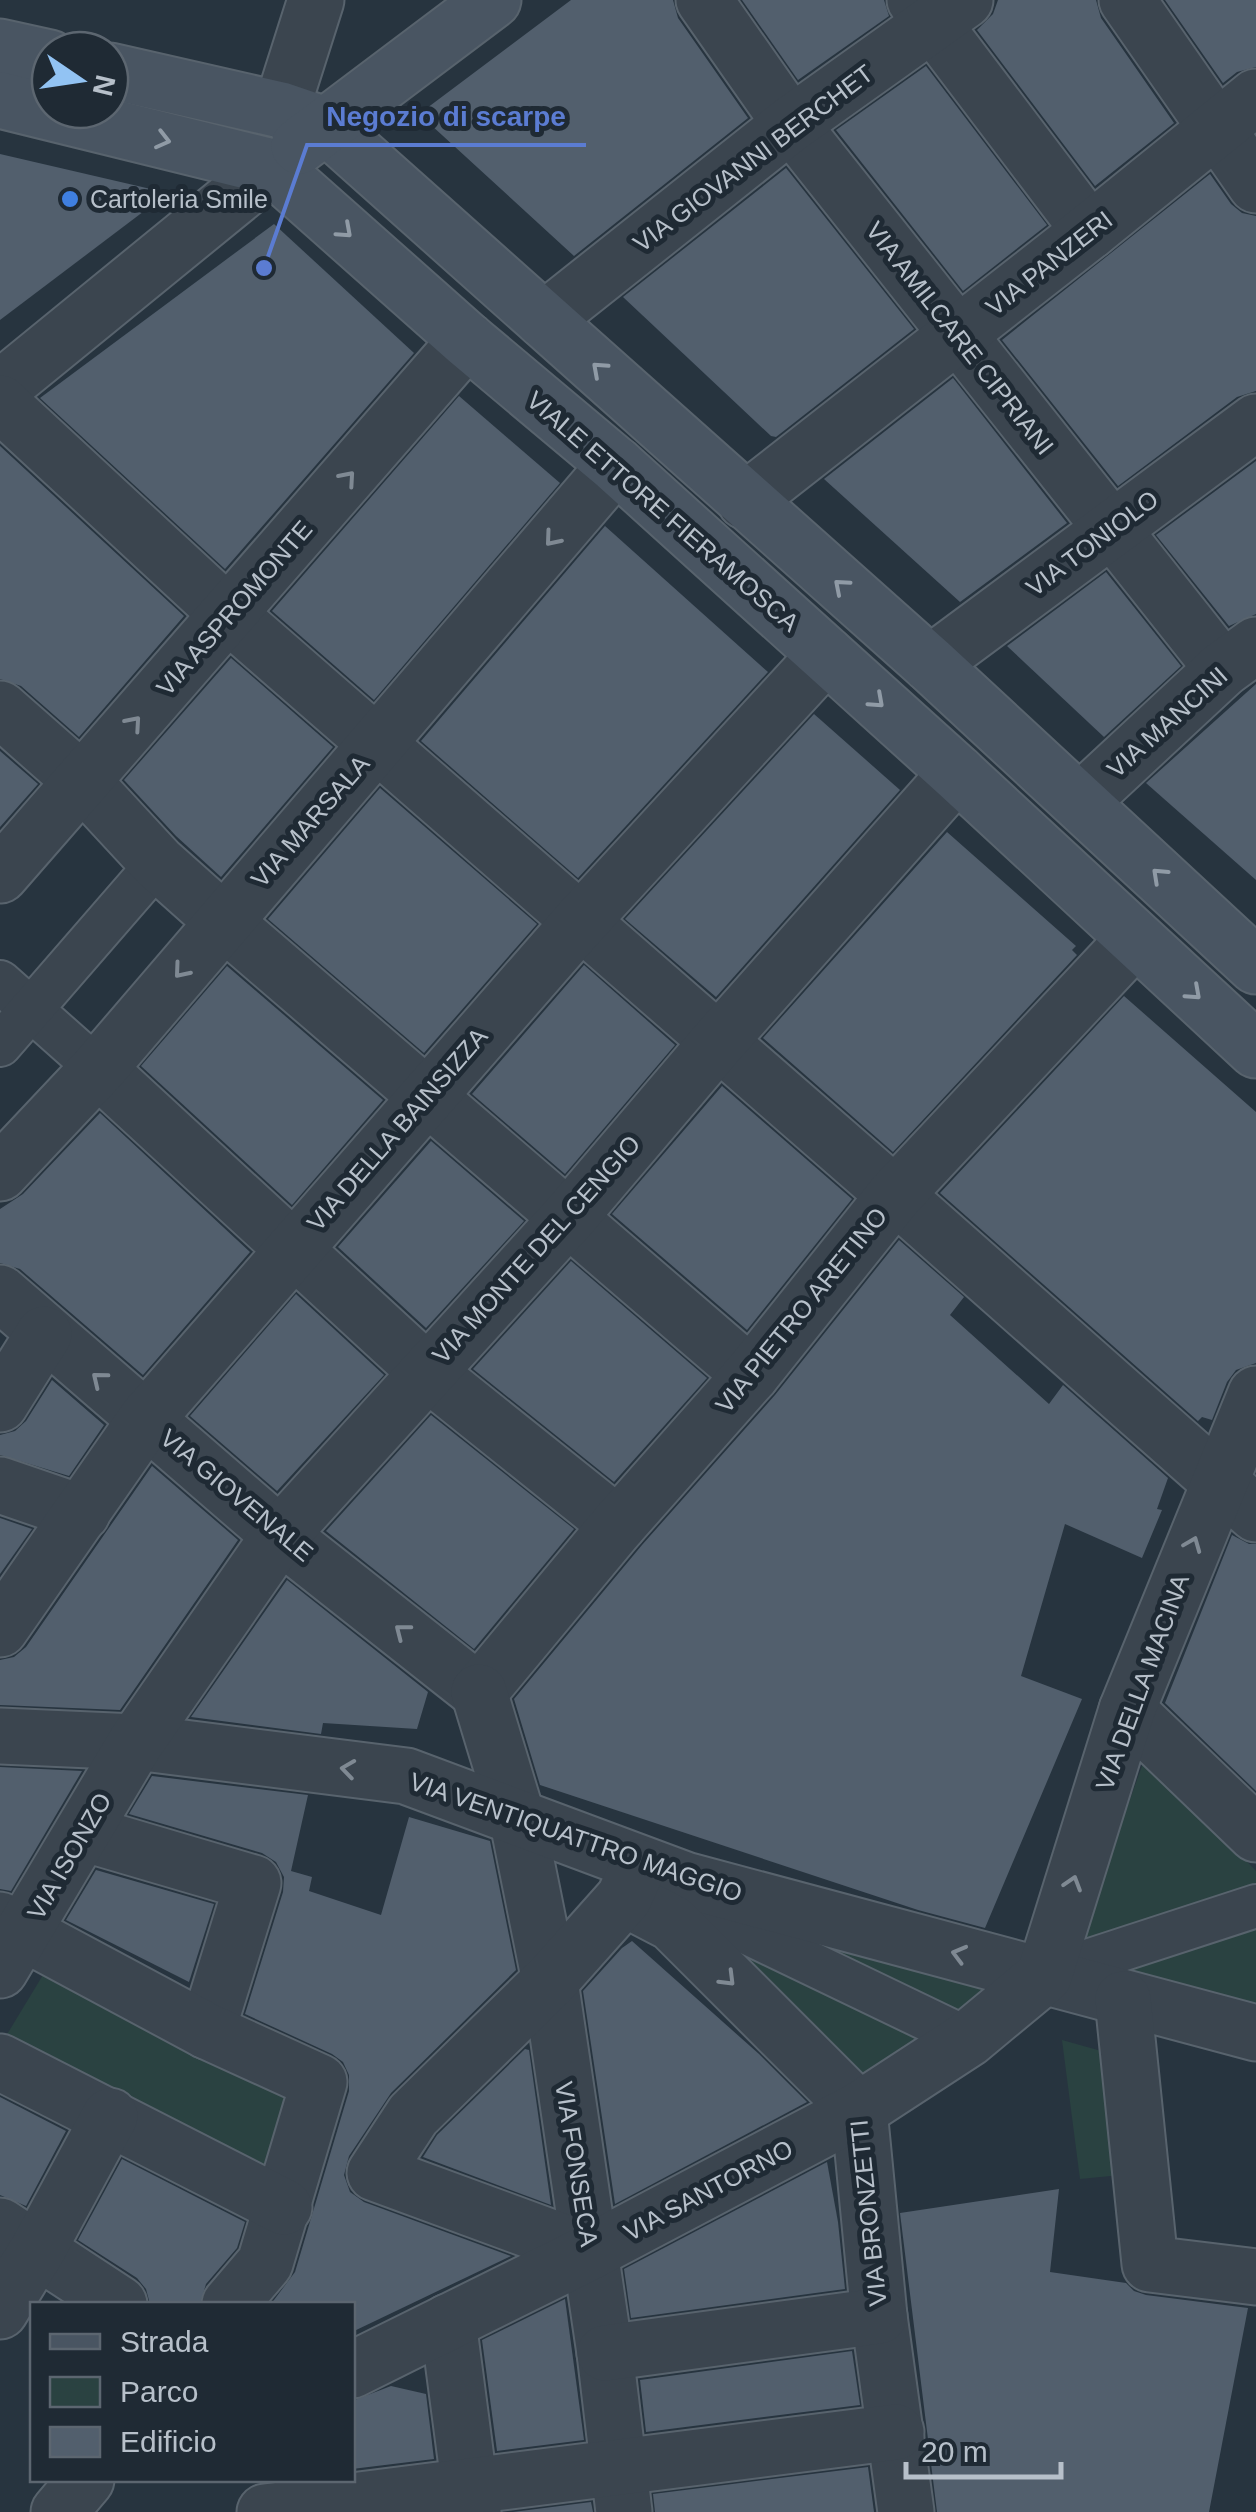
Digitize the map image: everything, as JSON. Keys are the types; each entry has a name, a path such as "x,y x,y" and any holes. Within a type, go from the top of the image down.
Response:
{"main road":[{"path":"272,166 303,118 493,0"},
{"path":"0,47 30,54"},
{"path":"130,77 303,118 544,320 930,664 1256,966"},
{"name":"VIALE ETTORE FIERAMOSCA","path":"0,100 272,166 467,340 616,465 1256,1050"}],"street":[{"path":"303,118 316,0"},
{"name":"VIA AMILCARE CIPRIANI","path":"704,0 792,124 1111,528 1240,657"},
{"path":"1126,0 1237,111 1256,185"},
{"path":"938,8 1090,231"},
{"name":"VIA GIOVANNI BERCHET","path":"544,320 938,8"},
{"name":"VIA PANZERI","path":"745,501 1237,111"},
{"path":"0,389 272,166"},
{"name":"VIA ASPROMONTE","path":"0,875 467,340"},
{"path":"0,402 229,615 1237,1497"},
{"name":"VIA TONIOLO","path":"930,664 1256,422"},
{"name":"VIA MARSALA","path":"0,1173 98,1069 616,465"},
{"name":"VIA DELLA BAINSIZZA","path":"0,1629 147,1418 580,922 826,655"},
{"name":"VIA MANCINI","path":"1080,802 1240,657"},
{"path":"0,709 83,782 158,863 223,921 751,1375"},
{"name":"VIA MONTE DEL CENGIO","path":"136,1742 280,1535 569,1217 717,1043 957,774"},
{"path":"0,1044 158,863"},
{"name":"VIA PIETRO ARETINO","path":"479,1692 618,1524 751,1375 895,1194 1135,939"},
{"path":"0,982 428,1372 618,1524"},
{"name":"VIA GIOVENALE","path":"0,1293 280,1535 479,1692"},
{"path":"0,1404 44,1334"},
{"name":"VIA DELLA MACINA","path":"1031,1978 1237,1497 1256,1394"},
{"path":"0,1485 82,1513"},
{"name":"VIA FONSECA","path":"479,1692 517,1817 550,1981 605,2353 621,2490"},
{"path":"1137,1732 1256,1834"},
{"name":"VIA VENTIQUATTRO MAGGIO","path":"0,1736 136,1742 406,1776 517,1817 660,1893 1256,2033"},
{"name":"VIA ISONZO","path":"8,1942 83,1833 136,1742"},
{"path":"83,1833 253,1883 207,2031"},
{"path":"590,2252 375,2172 413,2115 550,1981 660,1893 968,2040"},
{"name":"VIA BRONZETTI","path":"660,1893 860,2110 879,2316 906,2512"},
{"path":"1031,1978 1256,1906"},
{"path":"8,1942 319,2082 265,2262 232,2302"},
{"name":"VIA SANTORNO","path":"355,2368 590,2252 860,2110 968,2040 1031,1978"},
{"path":"1123,1999 1150,2264 1256,2276"},
{"path":"0,2062 284,2207"},
{"path":"0,2311 19,2238 110,2116"},
{"path":"19,2238 116,2302"},
{"path":"605,2353 879,2316"},
{"path":"448,2322 472,2500"},
{"path":"267,2482 269,2512 621,2490 896,2432"},
{"path":"59,2512 84,2482"}],"green space":[{"path":"1146,1755 1256,1871 1256,2019 1069,1968"},
{"path":"676,1912 1017,1981 863,2078"},
{"path":"46,1970 300,2097 275,2175 3,2041"},
{"path":"1062,2040 1105,2052 1121,2175 1080,2179"}],"building":[{"path":"571,0 673,0 678,18 748,118 574,256 419,114"},
{"path":"742,0 884,0 889,16 798,80"},
{"path":"998,0 1096,0 1101,18 1174,123 1095,186 977,30 993,14"},
{"path":"1165,0 1256,0 1256,67 1237,72 1223,83"},
{"path":"926,66 1047,225 963,291 836,130"},
{"path":"0,154 168,193 0,320"},
{"path":"786,168 914,329 776,437 623,297"},
{"path":"1210,174 1231,204 1242,213 1256,216 1256,391 1237,397 1118,486 1002,340"},
{"path":"274,224 414,353 225,569 40,398"},
{"path":"953,378 1067,523 960,602 824,479"},
{"path":"459,396 560,483 374,700 272,611"},
{"path":"0,446 184,616 79,737 21,686 0,679"},
{"path":"1256,461 1256,614 1229,626 1156,535"},
{"path":"605,526 768,672 578,878 421,741"},
{"path":"1106,572 1181,666 1104,737 1007,646"},
{"path":"231,658 333,747 221,877 124,780"},
{"path":"1256,684 1256,880 1146,783"},
{"path":"814,714 900,790 716,997 625,919"},
{"path":"0,751 38,784 0,827"},
{"path":"380,788 537,924 424,1053 268,919"},
{"path":"947,832 1076,946 1072,950 1077,955 893,1152 763,1038"},
{"path":"584,965 675,1045 565,1174 472,1094"},
{"path":"227,966 383,1100 292,1205 141,1066"},
{"path":"1124,996 1256,1112 1256,1363 1236,1370 1212,1420 1202,1417 1198,1421 940,1193"},
{"path":"722,1086 852,1199 747,1330 612,1214"},
{"path":"100,1113 250,1252 143,1375 20,1269 0,1263 0,1209 23,1194"},
{"path":"431,1141 524,1221 426,1328 338,1247"},
{"path":"899,1240 964,1297 950,1315 1049,1404 1063,1385 1168,1478 1157,1509 1162,1510 1142,1558 1065,1524 1021,1676 1082,1699 985,1928 918,1910 540,1785 514,1699 642,1545 775,1395"},
{"path":"571,1261 707,1378 614,1482 473,1369"},
{"path":"296,1294 384,1375 277,1491 190,1416"},
{"path":"52,1380 104,1425 69,1476 0,1455 0,1435 15,1431 26,1421"},
{"path":"431,1415 574,1529 474,1649 326,1531"},
{"path":"152,1466 238,1540 120,1710 0,1705 0,1660 14,1657 26,1647"},
{"path":"0,1518 32,1529 0,1574"},
{"path":"1232,1535 1256,1544 1256,1791 1165,1703"},
{"path":"287,1580 428,1692 417,1729 323,1723 321,1734 191,1717"},
{"path":"0,1767 82,1771 11,1891 0,1889"},
{"path":"152,1776 308,1795 291,1871 312,1877 309,1891 381,1915 409,1817 490,1841 516,1970 391,2093 349,2156 344,2175 350,2192 364,2202 511,2256 355,2331 355,2302 272,2302 295,2272 349,2091 349,2075 343,2062 332,2054 245,2014 283,1892 284,1877 276,1862 262,1853 129,1814"},
{"path":"96,1870 214,1904 189,1982 66,1920"},
{"path":"632,1941 807,2102 615,2204 583,1991"},
{"path":"525,2049 529,2050 551,2205 423,2157 437,2135"},
{"path":"0,2097 66,2131 26,2206 0,2195"},
{"path":"122,2159 245,2222 237,2248 206,2284 201,2302 149,2302 137,2278 78,2240"},
{"path":"827,2162 845,2289 631,2318 624,2269"},
{"path":"1059,2189 1050,2272 1126,2283 1146,2295 1248,2308 1209,2512 937,2512 900,2213"},
{"path":"565,2299 584,2440 497,2451 482,2340"},
{"path":"852,2351 860,2405 646,2432 640,2380"},
{"path":"391,2386 426,2394 434,2459 355,2469 355,2400"},
{"path":"868,2467 874,2512 655,2512 653,2494"},
{"path":"591,2502 593,2512 513,2512"}],"place":[{"name":"Cartoleria Smile","path":"70,199"},
{"name":"Negozio di scarpe","path":"264,268"}]}
